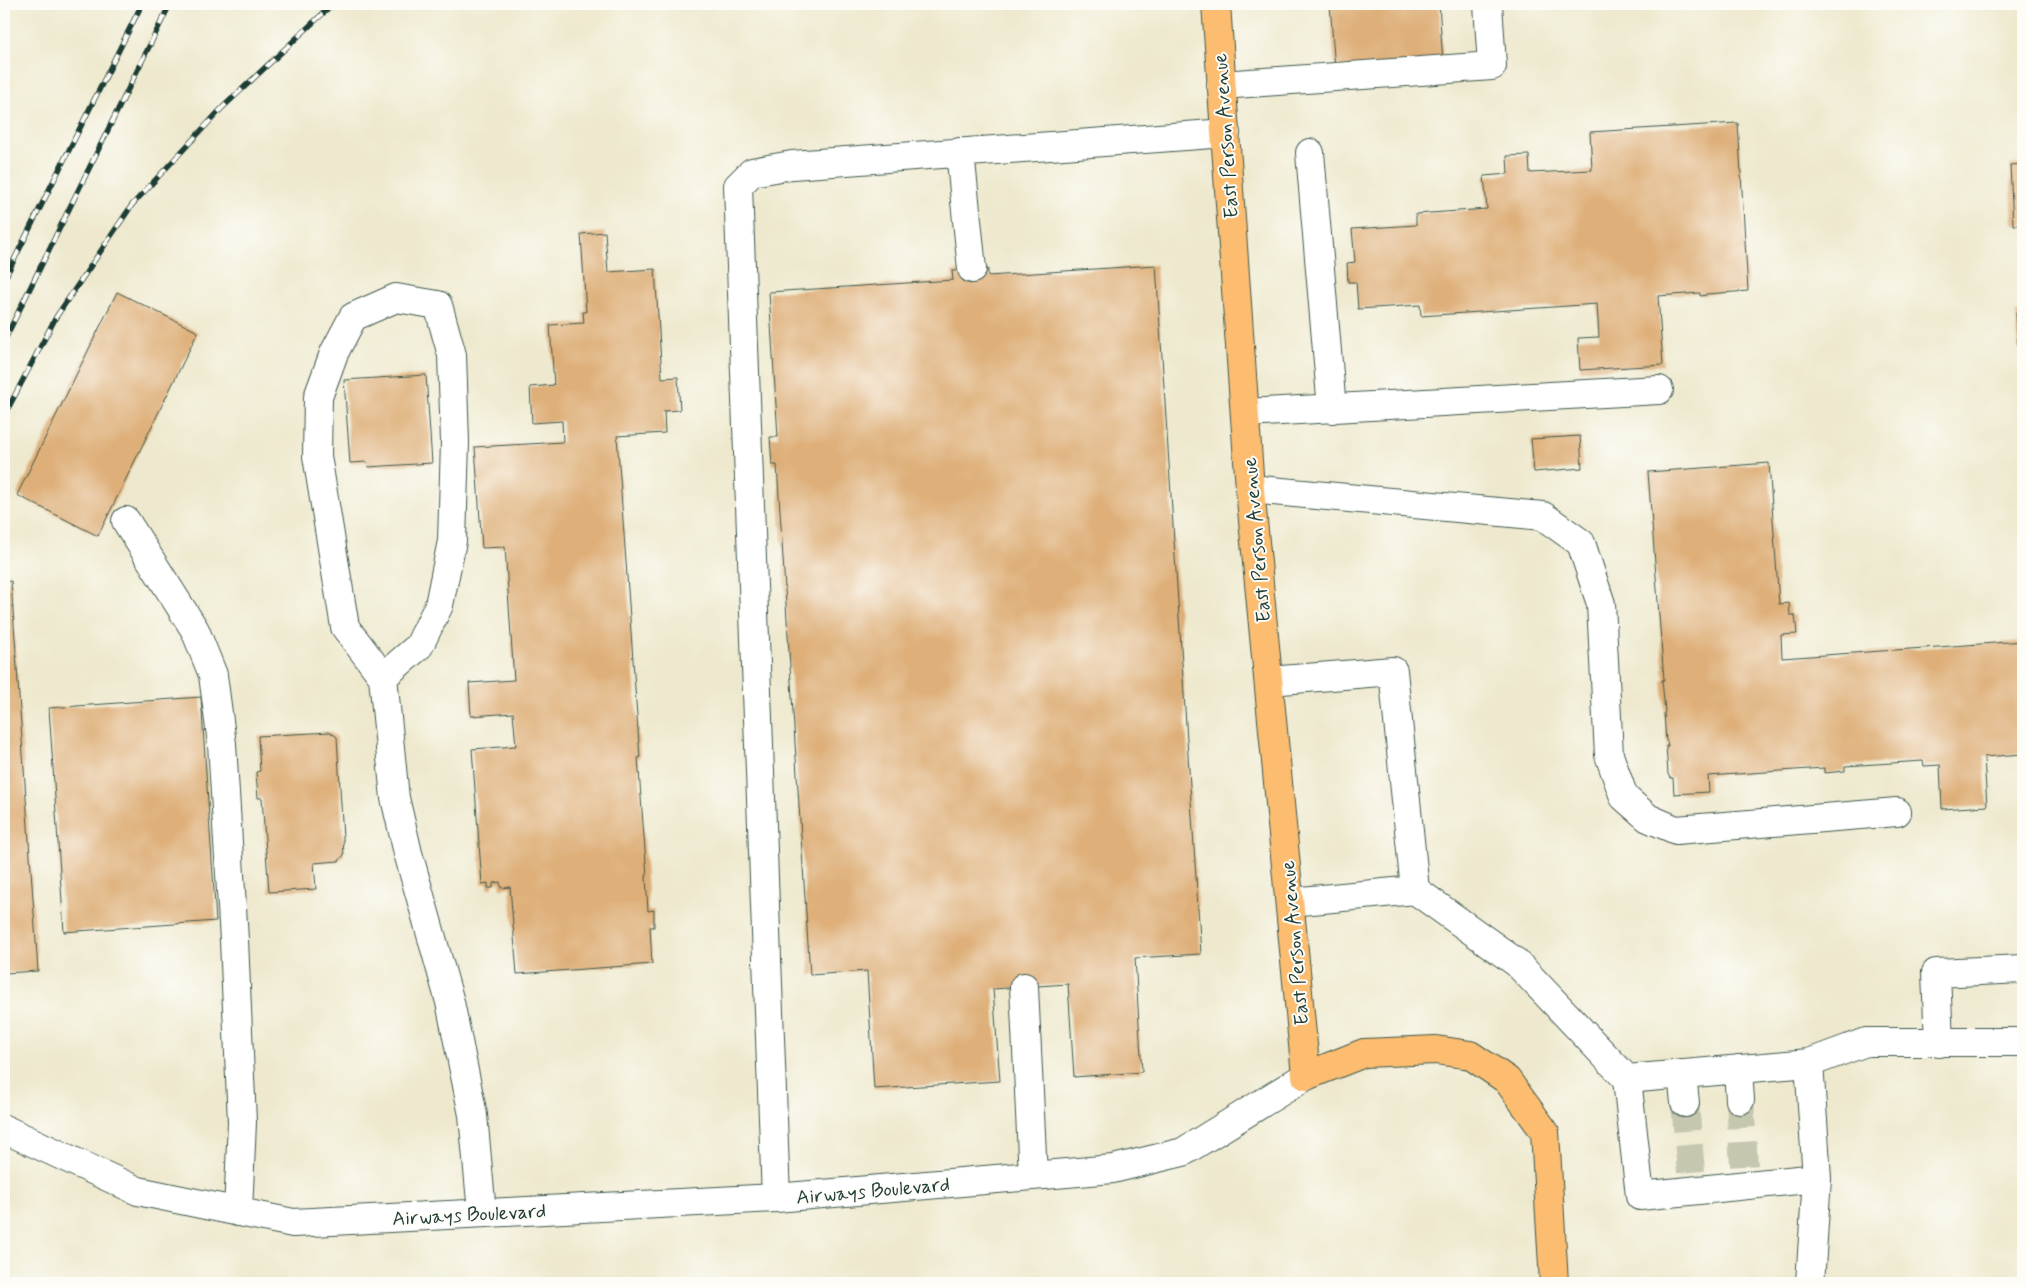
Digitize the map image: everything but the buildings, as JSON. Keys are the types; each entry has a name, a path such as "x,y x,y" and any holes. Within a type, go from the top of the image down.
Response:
{"main road":[{"name":"East Person Avenue","path":"1216,4 1250,489 1291,902 1306,1076"},
{"name":"Airways Boulevard","path":"1306,1076 1364,1053 1436,1050 1470,1055 1507,1080 1545,1132 1554,1283"}],"street":[{"path":"1222,85 1492,66 1488,4"},
{"path":"776,1198 738,186 752,172 792,165 1226,133"},
{"path":"960,152 972,270"},
{"path":"1310,153 1332,409"},
{"path":"383,677 419,646 438,604 452,542 455,442 452,355 438,305 396,298 353,317 334,353 318,397 317,456 346,627 383,677 395,798 408,852 450,1002 473,1114 482,1213"},
{"path":"1245,413 1659,390"},
{"path":"1250,489 1543,516 1581,543 1601,604 1609,755 1624,797 1648,818 1676,830 1897,812"},
{"path":"126,521 195,630 213,675 222,744 235,950 242,1122 238,1212"},
{"path":"1269,681 1393,671 1415,890"},
{"path":"1291,902 1415,890 1517,963 1627,1079 1640,1196 1692,1182 1745,1176 1817,1178"},
{"path":"1939,1043 1936,973 2023,969"},
{"path":"1024,987 1033,1176"},
{"path":"1627,1079 1808,1063 1866,1042 2023,1042"},
{"path":"1808,1063 1817,1178 1810,1283"},
{"path":"1738,1069 1740,1100"},
{"path":"1682,1074 1685,1103"},
{"name":"Airways Boulevard","path":"4,1129 138,1192 293,1223 776,1198 1113,1169 1183,1152 1306,1076"}],"tunnel":[{"path":"1740,1100 1744,1166"},
{"path":"1685,1103 1691,1172"}],"railway":[{"path":"4,280 142,4"},
{"path":"4,341 170,4"},
{"path":"4,416 56,317 132,205 223,107 333,4"}]}
